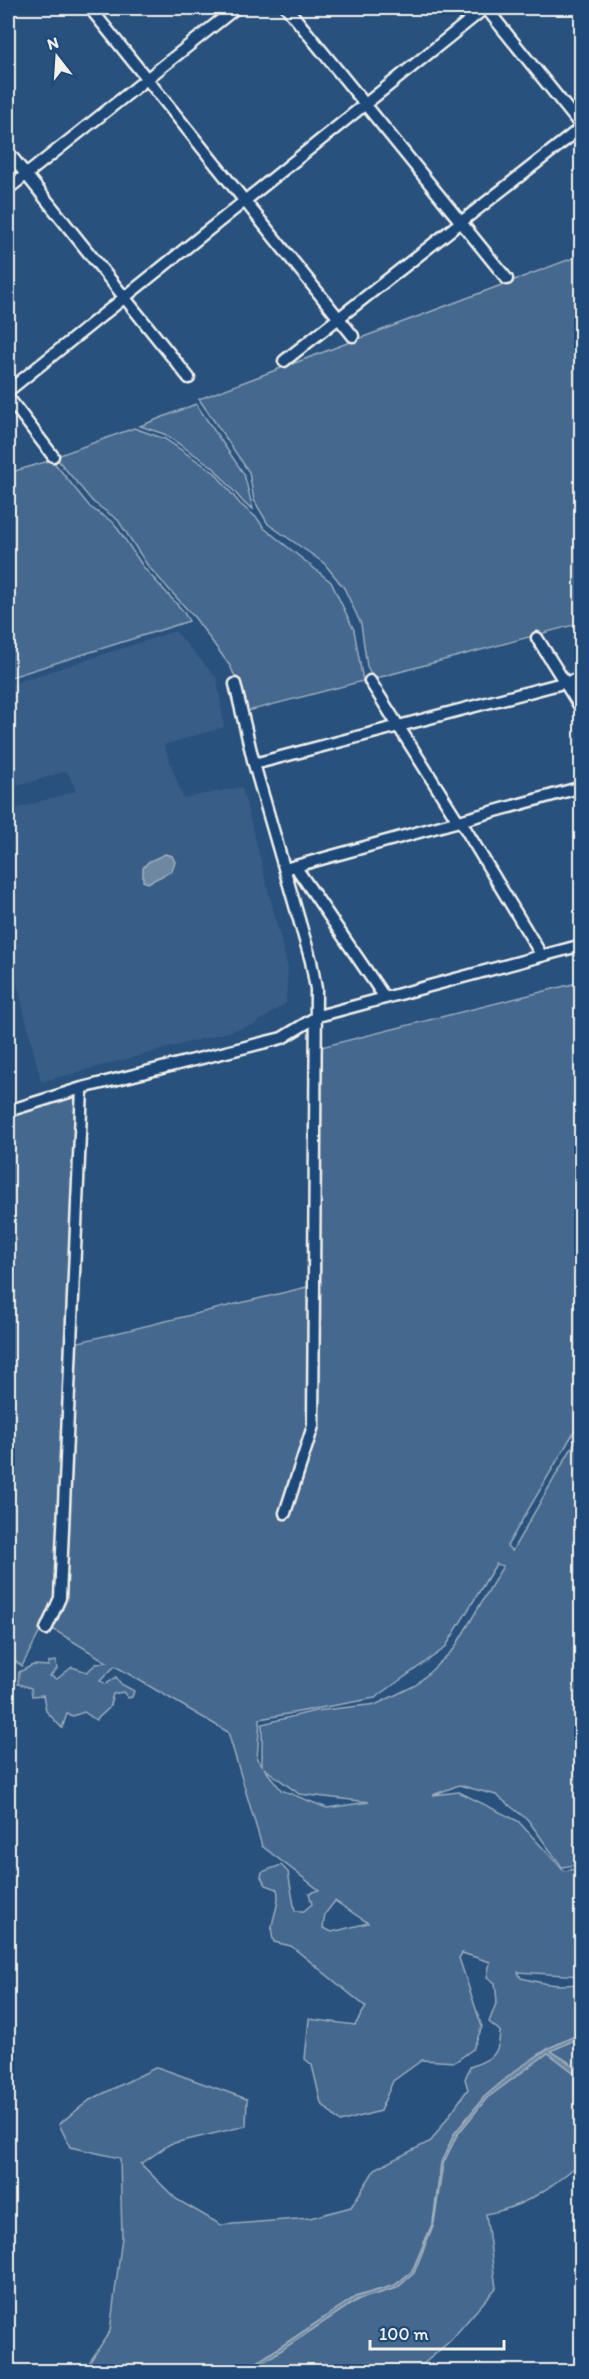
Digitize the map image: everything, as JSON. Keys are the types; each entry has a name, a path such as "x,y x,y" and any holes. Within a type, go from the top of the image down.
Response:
{"street":[{"path":"90,8 353,336"},
{"path":"8,189 236,8"},
{"path":"287,8 507,279"},
{"path":"8,391 486,8 582,127 284,361"},
{"path":"8,152 189,378"},
{"path":"8,398 53,456"},
{"path":"537,638 582,710"},
{"path":"254,764 582,678"},
{"path":"370,681 542,956"},
{"path":"235,684 254,764 290,868 311,961 318,1016 313,1426 285,1513"},
{"path":"290,868 582,787"},
{"path":"290,868 385,998"},
{"path":"8,1111 82,1088 282,1038 318,1016 582,945"},
{"path":"46,1629 60,1598 82,1088"}],"shaded area":[{"path":"581,255 581,623 373,679 367,666 361,624 344,588 324,563 268,524 254,500 249,472 199,399"},
{"path":"196,404 244,474 253,509 245,504 213,467 164,434 140,426"},
{"path":"134,428 165,439 215,473 240,504 257,518 264,528 331,582 354,630 363,681 244,712 238,683 230,666 195,618 148,566 118,520 93,502 57,459 57,456"},
{"path":"52,460 90,507 114,523 144,568 183,611 189,621 8,678 8,473"},
{"path":"175,631 217,678 224,727 164,745 183,798 242,787 288,968 286,1003 254,1025 41,1082 8,946 8,811 76,791 67,771 8,789 8,685"},
{"path":"165,854 172,856 175,862 172,871 148,883 143,881 143,868 148,862"},
{"path":"581,982 581,1420 507,1546 512,1551 581,1432 581,1864 562,1867 528,1820 496,1795 459,1785 433,1795 459,1792 518,1821 564,1871 581,1868 581,1976 518,1972 521,1978 544,1983 566,1985 581,1983 581,2162 537,2195 500,2211 486,2214 496,2288 450,2341 420,2367 419,2371 84,2371 110,2331 122,2237 120,2158 70,2147 59,2124 90,2100 157,2067 247,2099 246,2126 170,2144 141,2164 176,2199 221,2225 310,2218 351,2207 375,2169 431,2141 468,2089 465,2079 470,2067 489,2059 498,2046 500,2031 489,2022 497,2001 495,1983 487,1977 490,1962 462,1953 459,1958 482,2027 473,2049 455,2062 422,2060 393,2081 380,2111 340,2122 321,2103 312,2065 305,2059 309,2019 355,2025 366,2007 291,1946 274,1942 272,1928 278,1903 277,1889 266,1885 261,1877 262,1872 281,1865 288,1872 295,1911 304,1911 312,1904 309,1893 319,1890 262,1846 228,1732 115,1666 100,1681 106,1684 116,1677 121,1684 134,1691 132,1697 128,1698 123,1692 113,1694 109,1708 96,1720 84,1712 73,1716 67,1714 62,1728 46,1711 43,1695 32,1696 31,1688 18,1684 19,1672 33,1665 48,1666 49,1662 56,1661 57,1669 50,1676 57,1679 72,1667 87,1672 96,1664 107,1662 51,1628 63,1597 75,1343 311,1286 309,1426 280,1516 286,1519 317,1426 321,1047","holes":["496,1564 503,1566 454,1649 416,1685 377,1704 315,1711 262,1724 262,1765 257,1759 260,1719 375,1698 445,1648","264,1768 299,1794 369,1802 327,1808 281,1790","335,1901 368,1923 332,1932 323,1928 325,1914"]},
{"path":"78,1093 58,1597 22,1666 15,1661 8,1679 8,1115"},
{"path":"581,2033 581,2037 551,2051 581,2070 581,2078 548,2053 487,2098 457,2135 443,2164 434,2223 414,2273 397,2288 357,2300 250,2371 244,2371 355,2297 395,2285 412,2271 433,2222 441,2163 454,2134 484,2097 516,2070 549,2048"}]}
